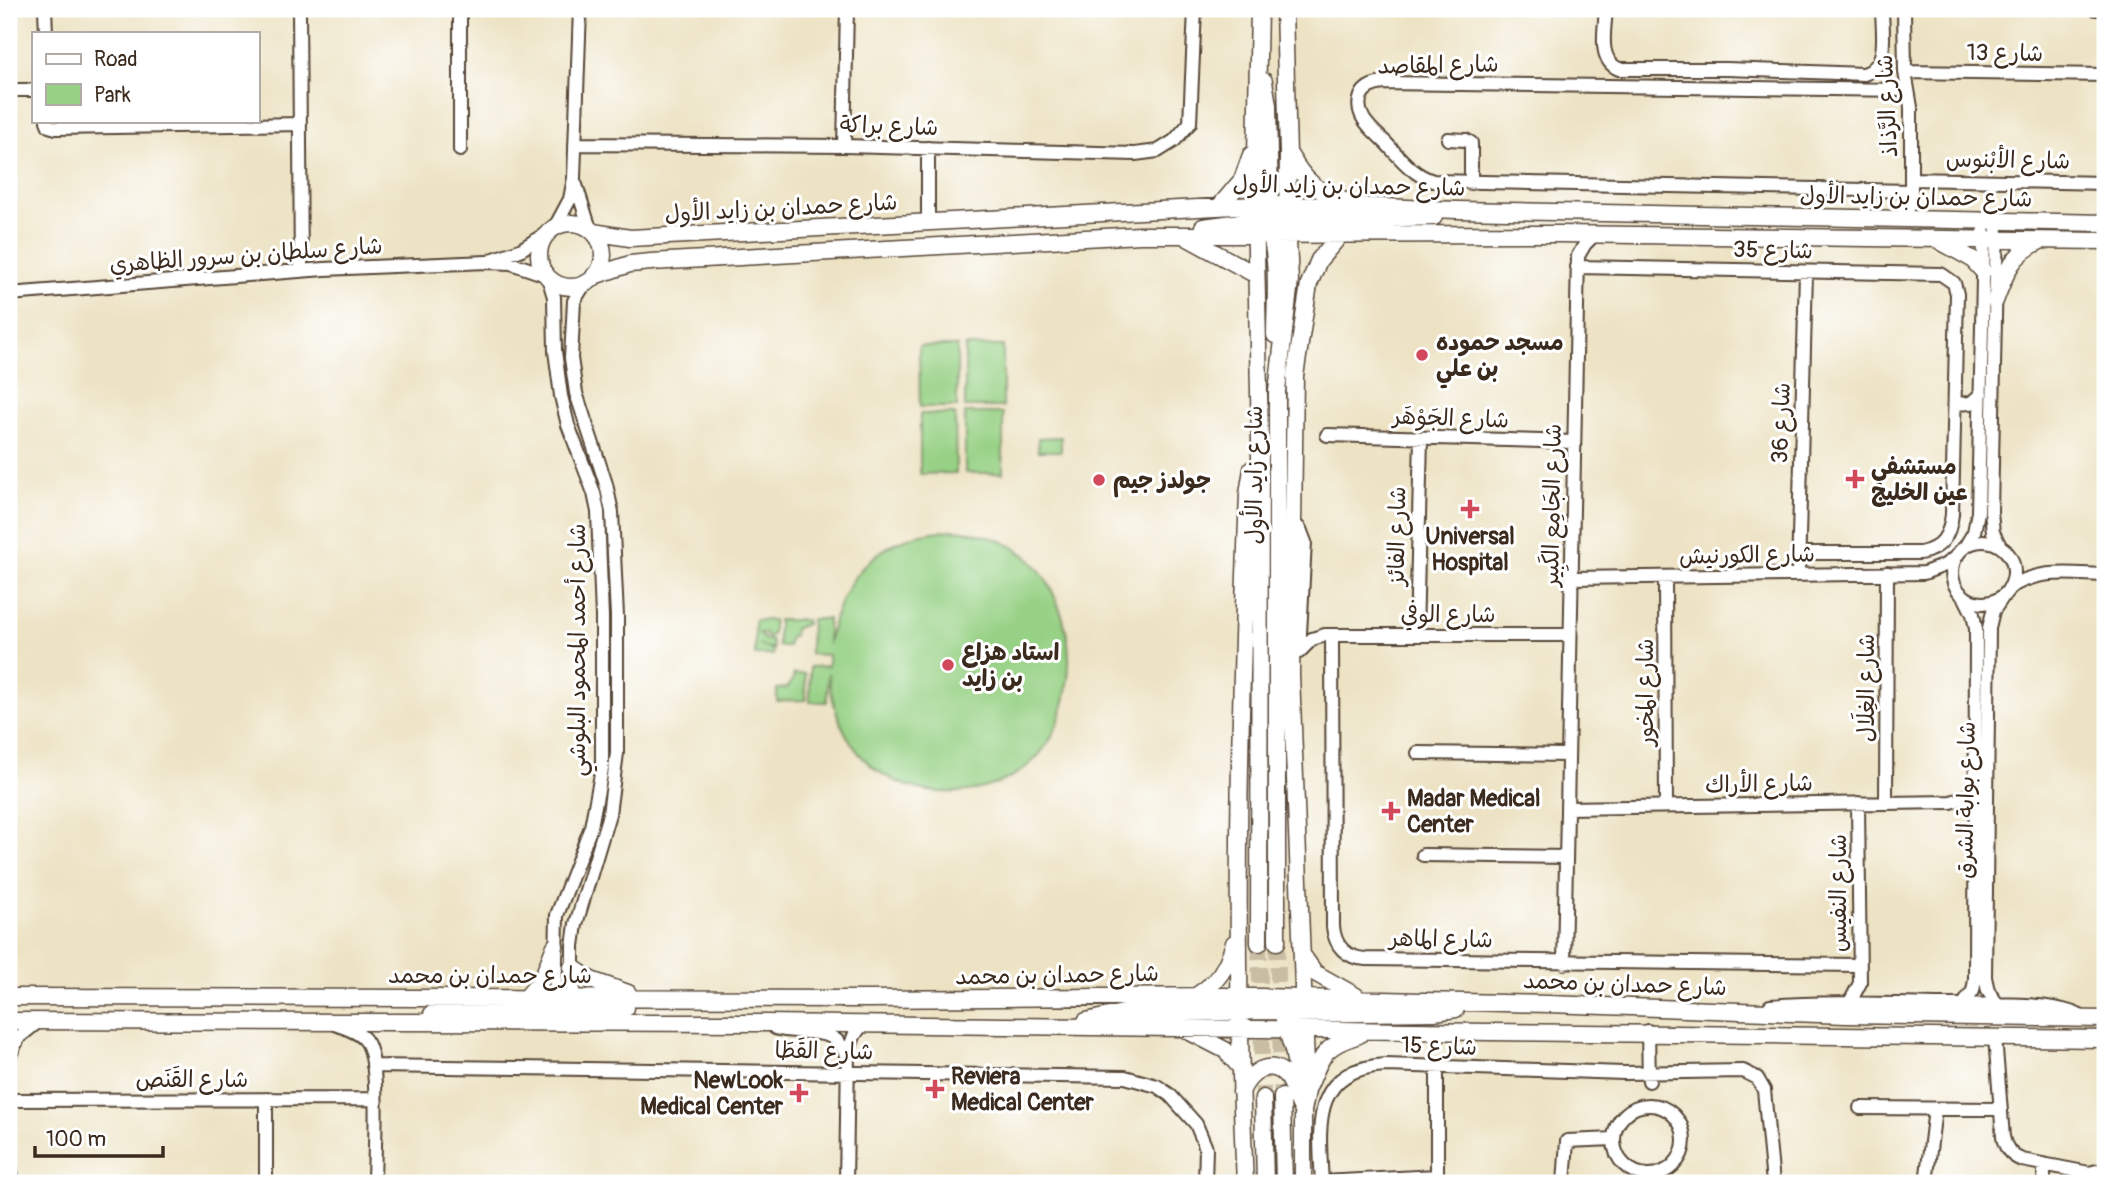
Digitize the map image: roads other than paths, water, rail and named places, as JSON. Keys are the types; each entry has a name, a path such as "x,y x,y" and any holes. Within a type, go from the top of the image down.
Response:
{"main road":[{"name":"شارع زايد الأول","path":"1259,9 1255,143 1271,220 1290,281 1277,391 1277,942"},
{"name":"شارع زايد الأول","path":"1259,943 1260,440 1256,275 1288,154 1284,9"},
{"path":"1258,57 1268,105 1277,391"},
{"path":"1220,206 1242,180 1255,143"},
{"path":"1288,154 1307,182 1334,198 1357,206"},
{"name":"شارع حمدان بن زايد الأول","path":"592,230 630,238 1220,206 1271,220 1342,233 2105,241"},
{"name":"شارع حمدان بن زايد الأول","path":"589,280 630,264 650,262 1140,235 1184,236 1357,206 1457,211 2105,223"},
{"path":"1140,235 1271,220 1421,218 1457,211"},
{"path":"573,223 592,230 602,249 603,259 589,280 569,286 554,282 540,265 542,241 552,229 573,223"},
{"path":"1295,376 1309,284 1319,260 1342,233"},
{"path":"1184,236 1256,275"},
{"path":"1936,239 1972,259 1983,271"},
{"path":"1996,301 2012,262 2026,248 2043,239"},
{"path":"1290,281 1295,376 1290,632 1307,1091"},
{"path":"1245,1183 1238,927 1240,750 1248,494 1260,440"},
{"path":"1196,996 1211,987 1222,975 1238,927"},
{"path":"526,998 542,979 555,946"},
{"path":"1302,953 1315,973 1340,989 1365,1000"},
{"path":"572,967 600,984 643,998"},
{"name":"شارع حمدان بن محمد","path":"9,1021 409,1022 573,1010 643,998 1196,996 1239,997 1368,1032 1648,1031 2105,1039"},
{"name":"شارع حمدان بن محمد","path":"9,997 526,998 555,1011 861,1027 1181,1028 1282,1018 1365,1000 2105,1019"},
{"path":"1239,997 1262,1002 1282,1018 1296,1060 1303,1111 1303,1183"},
{"path":"573,1010 688,1007 710,998"},
{"path":"1282,1018 1291,1007 1304,1013 1443,1012 1471,1002"},
{"path":"1071,1027 1123,1013 1240,1021"},
{"path":"1181,1028 1225,1050 1240,1067"},
{"path":"1303,1111 1307,1091 1319,1064 1331,1046 1368,1032"},
{"path":"1241,1092 1246,1080 1255,1071 1275,1069 1290,1081 1303,1111"},
{"path":"1282,1097 1284,1183"},
{"path":"1263,1098 1265,1183"}],"street":[{"path":"45,9 46,32"},
{"path":"299,9 301,271"},
{"path":"460,9 460,150"},
{"path":"552,229 566,209 575,178 579,9"},
{"path":"844,146 847,9"},
{"name":"شارع براكة","path":"575,144 844,146 1135,154 1157,151 1174,141 1189,123 1195,9"},
{"path":"1606,9 1605,56 1611,66 1619,69 1727,69 1864,74 1873,70 1881,60 1882,9"},
{"name":"شارع الرَّذاذ","path":"1904,9 1905,72 1911,107 1911,191"},
{"path":"2096,9 2105,9"},
{"name":"شارع 13","path":"1905,72 2105,75"},
{"name":"شارع المقاصد","path":"1908,90 1384,83 1369,87 1363,92 1359,107 1365,121 1413,171 1433,181 1911,191"},
{"path":"9,90 32,90"},
{"path":"48,122 56,128 300,124"},
{"path":"1448,139 1466,139 1471,143 1471,183"},
{"path":"928,148 928,223"},
{"path":"575,178 592,230"},
{"name":"شارع الأبْنوس","path":"1911,191 2105,183"},
{"path":"1900,220 1911,191"},
{"path":"1911,191 1931,220"},
{"path":"1990,221 1996,301 1991,518 1993,532 2010,557 2042,574"},
{"name":"شارع سلطان بن سرور الظاهري","path":"487,262 520,250 552,229"},
{"path":"1560,234 1571,244 1578,261"},
{"path":"1578,261 1585,244 1595,234"},
{"path":"1990,239 1983,271 1978,519 1952,575 1960,592 1980,603 1988,602 2025,579 2042,574 2105,575"},
{"name":"شارع 35","path":"1578,261 1806,272 1941,274 1954,283 1957,294 1955,410"},
{"name":"شارع الجَامِع الكَبِير","path":"1564,962 1578,261"},
{"name":"شارع سلطان بن سرور الظاهري","path":"9,294 301,271 487,262 511,263 547,276"},
{"name":"شارع 36","path":"1798,575 1806,272"},
{"name":"شارع أحمد المحمود البلوشي","path":"547,276 554,297 555,351 561,396 568,425 594,493 598,512 602,617 602,769 590,827 559,905 555,946 555,1011"},
{"name":"شارع أحمد المحمود البلوشي","path":"573,1010 572,967 576,925 612,803 617,753 617,616 612,512 609,492 576,393 571,358 574,301 589,280"},
{"path":"1955,410 1971,403 1981,394"},
{"path":"1798,553 1920,553 1940,546 1951,525 1955,410"},
{"path":"1955,410 1971,417 1980,428"},
{"name":"شارع الجَوْهَر","path":"1327,435 1574,442"},
{"name":"شارع الفائز","path":"1416,635 1420,438"},
{"path":"1292,522 1300,529 1305,542 1299,652 1292,715"},
{"path":"1961,551 1979,541 2000,546"},
{"name":"شارع الكورنيش","path":"1572,579 1924,573 1938,568 1961,551"},
{"path":"2006,592 2014,573 2010,557"},
{"name":"شارع الغِلَال","path":"1886,803 1887,573"},
{"name":"شارع الكورنيش","path":"1924,573 1960,592"},
{"name":"شارع المخور","path":"1665,577 1666,806"},
{"name":"شارع بوابة الشرق","path":"1960,592 1973,614 1976,629 1975,980 1973,992 1963,1005"},
{"name":"شارع بوابة الشرق","path":"1998,1005 1988,991 1985,977 1988,706 1990,619 2006,592"},
{"path":"1302,612 1310,623 1329,635"},
{"path":"1299,652 1307,642 1329,635"},
{"name":"شارع الوفي","path":"1329,635 1570,635"},
{"name":"شارع الماهر","path":"1329,635 1333,927 1339,947 1350,956 1564,962 1859,965"},
{"path":"1418,753 1568,755"},
{"name":"شارع الأراك","path":"1567,808 1951,802 1964,798 1975,790"},
{"name":"شارع الأراك","path":"1951,802 1975,812"},
{"name":"شارع النفيس","path":"1849,1004 1860,983 1858,803"},
{"path":"1423,855 1566,857"},
{"name":"شارع النفيس","path":"1860,983 1875,1004"},
{"path":"1734,1011 1797,1004 1998,1005 2059,1009 2083,1018"},
{"path":"9,1057 19,1037 40,1021"},
{"path":"329,1022 358,1034 370,1047 374,1099 374,1183"},
{"path":"764,1023 786,1031 833,1036 843,1045 848,1059"},
{"path":"846,1183 846,1073 851,1041 861,1027"},
{"path":"1648,1031 1649,1105"},
{"path":"1995,1037 2003,1137 2008,1150 2019,1159 2043,1164 2090,1173 2105,1169"},
{"name":"شارع القَطَا","path":"373,1066 1112,1076 1157,1086 1196,1124 1206,1147 1205,1183"},
{"name":"شارع 15","path":"1322,1183 1320,1117 1327,1096 1341,1080 1365,1067 1437,1067 1649,1081 1744,1071 1762,1084 1773,1183"},
{"path":"1322,1183 1437,1180 1437,1067"},
{"name":"شارع القَنَص","path":"9,1100 374,1099"},
{"path":"266,1100 266,1183"},
{"path":"1649,1105 1668,1112 1681,1127 1683,1147 1673,1165 1655,1174 1635,1172 1619,1159 1614,1139 1617,1126 1625,1115 1636,1108 1649,1105"},
{"path":"1860,1108 2000,1109"},
{"path":"1926,1183 1935,1109"},
{"path":"1564,1183 1567,1141 1614,1139"},
{"path":"9,1158 13,1183"},
{"path":"2043,1164 2044,1183"}],"tunnel":[{"path":"1277,942 1282,1097"},
{"path":"1259,943 1263,1098"}],"place":[{"name":"مسجد حموده بن علي","path":"1422,355"},
{"name":"مستشفي عين الخليج","path":"1855,479"},
{"name":"جولدز جيم","path":"1099,480"},
{"name":"Universal Hospital","path":"1470,509"},
{"name":"استاد هزاع بن زايد","path":"948,665"},
{"name":"Madar Medical Center","path":"1391,811"},
{"name":"Reviera Medical Center","path":"935,1089"},
{"name":"NewLook Medical Center","path":"799,1093"}]}
